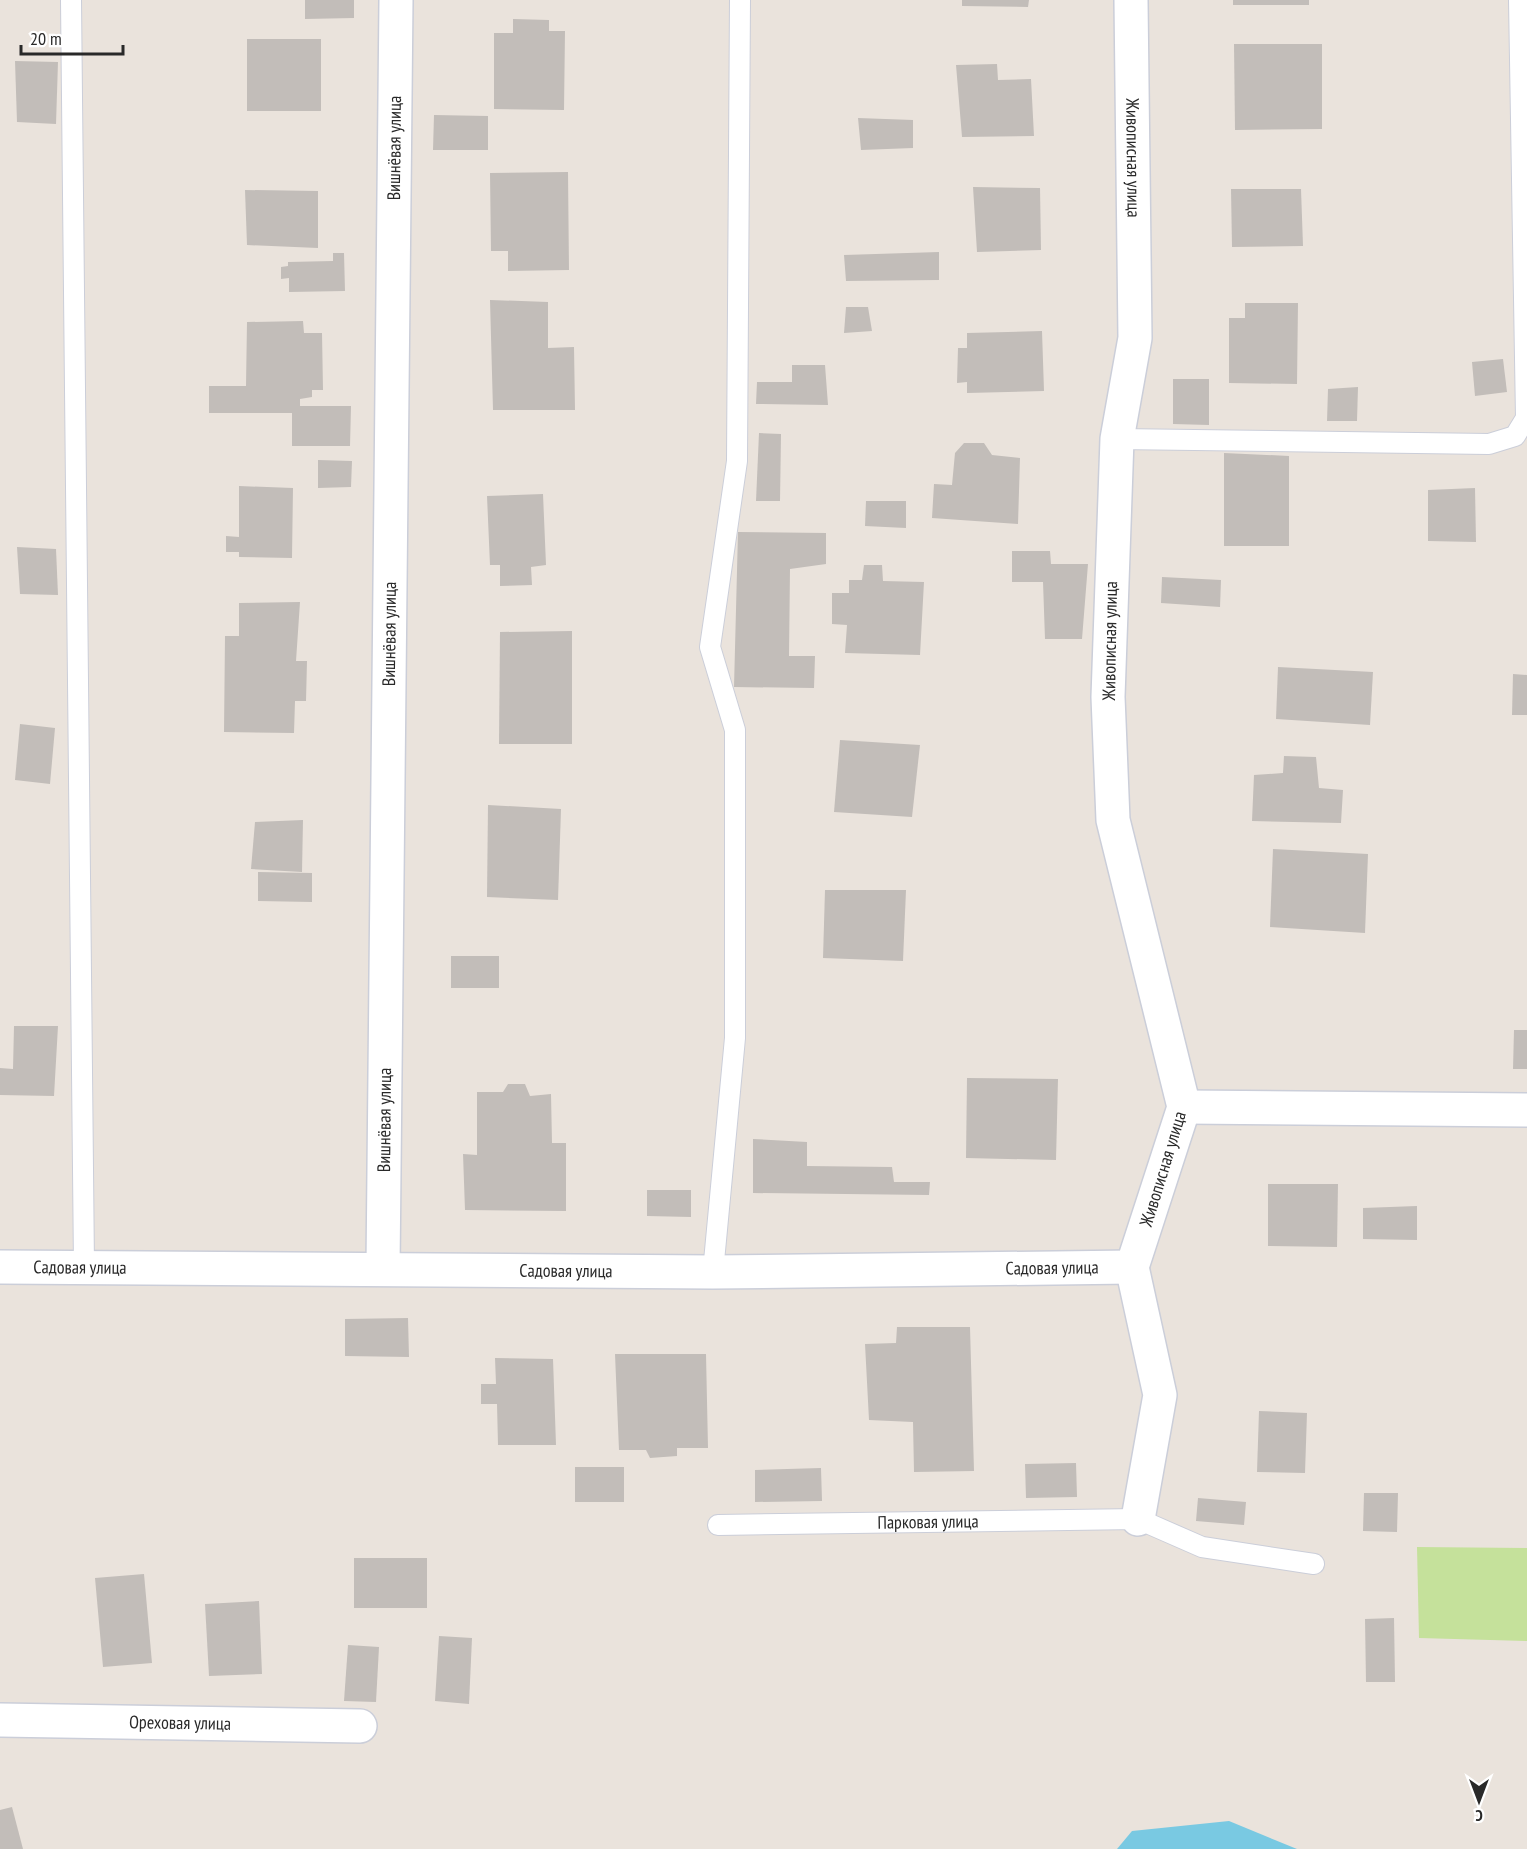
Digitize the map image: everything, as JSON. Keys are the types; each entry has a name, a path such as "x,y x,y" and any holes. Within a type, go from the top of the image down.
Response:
{"street":[{"name":"Вишнёвая улица","path":"383,1268 396,0"},
{"name":"Живописная улица","path":"1131,0 1135,338 1117,439 1108,697 1113,820 1184,1107 1132,1267"},
{"path":"1184,1107 1527,1110"},
{"name":"Садовая улица","path":"0,1267 713,1272 1132,1267"},
{"path":"1132,1267 1160,1395 1138,1519"},
{"name":"Ореховая улица","path":"0,1720 360,1726"}],"lane":[{"path":"71,0 84,1266"},
{"path":"713,1272 735,1038 735,730 710,647 737,461 740,0"},
{"path":"1117,439 1489,444 1515,436 1526,418 1519,0"},
{"path":"1138,1519 1202,1547 1314,1564"},
{"name":"Парковая улица","path":"718,1525 1138,1519"}],"green space":[{"path":"1417,1547 1527,1548 1527,1641 1419,1638"}],"water":[{"path":"1229,1821 1297,1849 1117,1849 1132,1831"}],"building":[{"path":"305,0 354,0 354,18 305,19"},
{"path":"962,0 1029,0 1028,7 962,6"},
{"path":"1233,0 1309,0 1309,5 1233,5"},
{"path":"513,19 549,20 549,31 565,31 564,110 494,109 494,33 513,33"},
{"path":"247,39 321,39 321,111 247,111"},
{"path":"1234,44 1322,44 1322,129 1235,130"},
{"path":"15,61 58,62 56,124 17,122"},
{"path":"997,64 998,80 1031,79 1034,136 962,137 956,65"},
{"path":"434,115 488,116 488,150 433,150"},
{"path":"858,118 913,120 913,148 861,150"},
{"path":"568,172 569,270 508,271 508,251 491,251 490,173"},
{"path":"973,187 1040,188 1041,250 977,252"},
{"path":"1231,189 1301,189 1303,246 1232,247"},
{"path":"245,190 318,191 318,248 247,245"},
{"path":"939,252 939,280 846,281 844,255"},
{"path":"333,253 344,253 345,291 289,292 289,278 281,279 281,267 288,266 288,262 333,261"},
{"path":"490,300 548,302 548,348 574,347 575,410 493,410"},
{"path":"1245,303 1298,303 1297,384 1229,383 1229,318 1245,318"},
{"path":"846,307 868,307 872,331 844,333"},
{"path":"303,321 304,333 322,333 323,390 312,390 312,397 300,399 300,406 351,406 350,446 292,446 292,413 209,413 209,386 246,386 247,322"},
{"path":"1042,331 1044,391 967,393 967,382 957,383 958,348 967,348 967,333"},
{"path":"1503,359 1507,392 1475,396 1472,362"},
{"path":"792,365 825,365 828,405 756,404 757,382 792,382"},
{"path":"1173,379 1209,379 1209,425 1173,424"},
{"path":"1358,387 1357,421 1327,421 1328,389"},
{"path":"759,433 781,434 780,501 756,501"},
{"path":"964,443 984,443 992,455 1020,458 1018,524 932,518 934,484 952,485 955,453"},
{"path":"1224,453 1289,456 1289,546 1224,546"},
{"path":"318,460 352,461 351,487 318,488"},
{"path":"239,486 293,488 292,558 239,557 239,552 226,552 226,536 239,537"},
{"path":"1475,488 1476,542 1428,541 1428,490"},
{"path":"543,494 546,565 531,567 532,585 500,586 500,565 490,565 487,496"},
{"path":"866,501 906,501 906,528 865,526"},
{"path":"738,532 826,533 826,564 790,569 789,656 815,656 814,688 734,687"},
{"path":"17,547 56,549 58,595 20,594"},
{"path":"1012,551 1050,551 1051,564 1088,564 1082,639 1045,639 1043,582 1012,582"},
{"path":"864,565 882,565 883,581 924,582 920,655 845,653 847,625 832,624 832,593 849,593 849,580 862,580"},
{"path":"1162,577 1221,580 1220,607 1161,603"},
{"path":"300,602 296,661 307,661 306,701 295,701 294,733 224,732 225,636 239,636 239,603"},
{"path":"572,631 572,744 499,744 500,632"},
{"path":"1278,667 1373,672 1370,725 1276,719"},
{"path":"1513,674 1527,675 1527,715 1512,715"},
{"path":"20,724 55,728 50,784 15,780"},
{"path":"840,740 920,745 912,817 834,812"},
{"path":"1284,756 1316,757 1319,788 1343,790 1341,823 1252,821 1254,775 1283,773"},
{"path":"488,805 561,809 558,900 487,897"},
{"path":"303,820 302,872 251,869 255,822"},
{"path":"1273,849 1368,854 1365,933 1270,927"},
{"path":"258,872 312,873 312,902 258,901"},
{"path":"825,890 906,890 903,961 823,958"},
{"path":"451,956 499,956 499,988 451,988"},
{"path":"14,1026 58,1026 54,1096 0,1095 0,1068 13,1069"},
{"path":"1514,1030 1527,1030 1527,1069 1513,1069"},
{"path":"967,1078 1058,1079 1056,1160 966,1158"},
{"path":"508,1084 525,1084 530,1096 551,1094 552,1143 566,1143 566,1211 465,1210 463,1154 477,1155 477,1092 503,1092"},
{"path":"753,1139 807,1142 807,1166 892,1167 894,1182 930,1182 929,1195 753,1193"},
{"path":"1268,1184 1338,1184 1337,1247 1268,1246"},
{"path":"647,1190 691,1190 691,1217 647,1216"},
{"path":"1417,1206 1417,1240 1363,1239 1363,1208"},
{"path":"408,1318 409,1357 345,1356 345,1319"},
{"path":"897,1327 970,1327 974,1471 914,1472 913,1422 869,1420 865,1344 896,1343"},
{"path":"615,1354 706,1354 708,1448 677,1448 677,1456 650,1458 646,1450 619,1450"},
{"path":"495,1358 553,1359 556,1445 498,1445 497,1404 481,1404 481,1384 496,1384"},
{"path":"1259,1411 1307,1413 1305,1473 1257,1472"},
{"path":"1076,1463 1077,1497 1026,1498 1025,1464"},
{"path":"575,1467 624,1467 624,1502 575,1502"},
{"path":"821,1468 822,1501 755,1502 755,1470"},
{"path":"1364,1493 1398,1493 1397,1532 1363,1531"},
{"path":"1198,1498 1246,1502 1244,1525 1196,1521"},
{"path":"354,1558 427,1558 427,1608 354,1608"},
{"path":"144,1574 152,1663 103,1667 95,1578"},
{"path":"259,1601 262,1674 209,1676 205,1604"},
{"path":"1394,1618 1395,1682 1366,1682 1365,1619"},
{"path":"439,1636 472,1638 469,1704 435,1701"},
{"path":"348,1645 379,1647 376,1702 344,1701"},
{"path":"12,1807 23,1849 0,1849 0,1810"}]}
